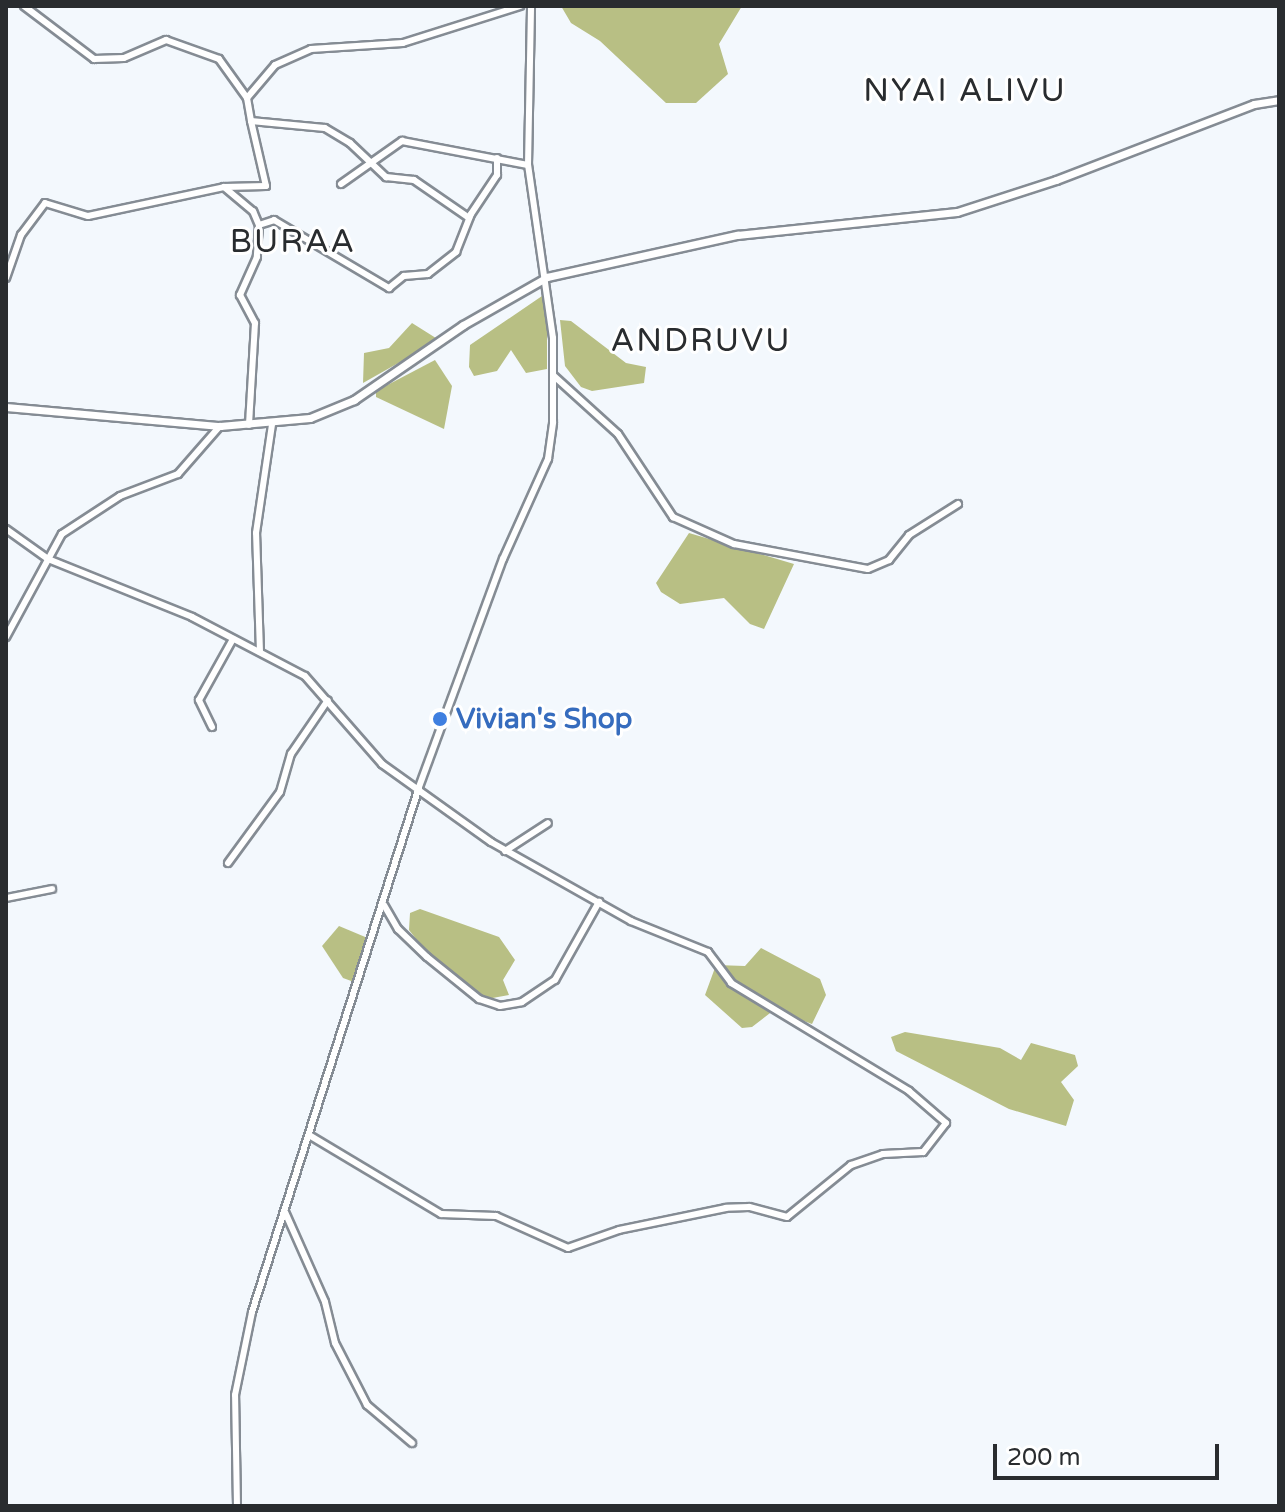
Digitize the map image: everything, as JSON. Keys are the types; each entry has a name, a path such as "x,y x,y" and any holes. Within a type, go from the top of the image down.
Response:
{"street":[{"path":"6,278 21,235 45,203 88,216 224,187 266,186 247,98 219,59 166,40 124,58 94,59 24,6"},
{"path":"247,98 275,65 311,49 403,43 520,6"},
{"path":"237,1506 237,1378 252,1312 384,905 419,787 503,559 543,474 553,422 554,376 547,277 528,165 531,6"},
{"path":"6,407 220,426 272,424 310,418 354,400 463,325 547,277 737,235 957,212 1056,180 1254,104 1279,100"},
{"path":"251,121 315,125 345,139 386,177 414,180 469,218"},
{"path":"341,184 402,141 528,165"},
{"path":"259,225 268,220 283,225 385,289 404,276 428,274 446,263 466,238 469,218 497,175 497,158"},
{"path":"224,187 253,211 259,225 257,257 240,295 255,323 249,425"},
{"path":"554,376 625,443 673,517 734,544 868,569 889,560 909,535 958,504"},
{"path":"260,652 256,533 272,424"},
{"path":"6,637 48,559 69,528 120,496 178,474 220,426"},
{"path":"6,529 48,559 233,639 305,676 374,757 505,851 674,942 708,952 736,986 909,1091 946,1123 938,1137 923,1152 883,1154 851,1165 787,1217 749,1207 726,1208 619,1230 568,1248 496,1216 441,1214 309,1135"},
{"path":"212,727 199,700 233,639"},
{"path":"228,863 280,792 286,762 328,700"},
{"path":"505,851 548,823"},
{"path":"6,898 52,889"},
{"path":"384,905 398,929 427,957 479,999 500,1006 522,1002 555,980 599,902"},
{"path":"285,1212 325,1302 335,1343 367,1405 412,1443"}],"green space":[{"path":"561,6 742,6 719,44 728,74 696,103 666,103 600,41 571,23"},
{"path":"542,296 547,298 547,369 526,373 511,350 497,371 474,376 469,367 470,345"},
{"path":"560,320 571,321 626,363 646,367 644,383 592,391 581,387 565,366"},
{"path":"412,323 439,340 363,383 364,353 389,348"},
{"path":"435,360 452,386 444,429 376,397 376,391"},
{"path":"689,533 794,564 764,629 750,624 724,598 680,604 661,592 656,583"},
{"path":"420,909 499,937 515,960 503,980 509,995 487,999 477,995 432,959 409,930 410,913"},
{"path":"339,926 370,939 354,982 343,978 322,946"},
{"path":"761,948 820,979 826,995 812,1024 774,1010 752,1027 742,1028 705,995 716,965 745,966"},
{"path":"905,1032 1000,1048 1021,1060 1031,1043 1075,1055 1078,1066 1061,1082 1074,1100 1066,1126 1009,1109 896,1051 891,1037"}],"place":[{"name":"Vivian's Shop","path":"440,719"}],"district":[{"name":"NYAI ALIVU","path":"965,91"},
{"name":"BURAA","path":"293,242"},
{"name":"ANDRUVU","path":"701,341"}]}
